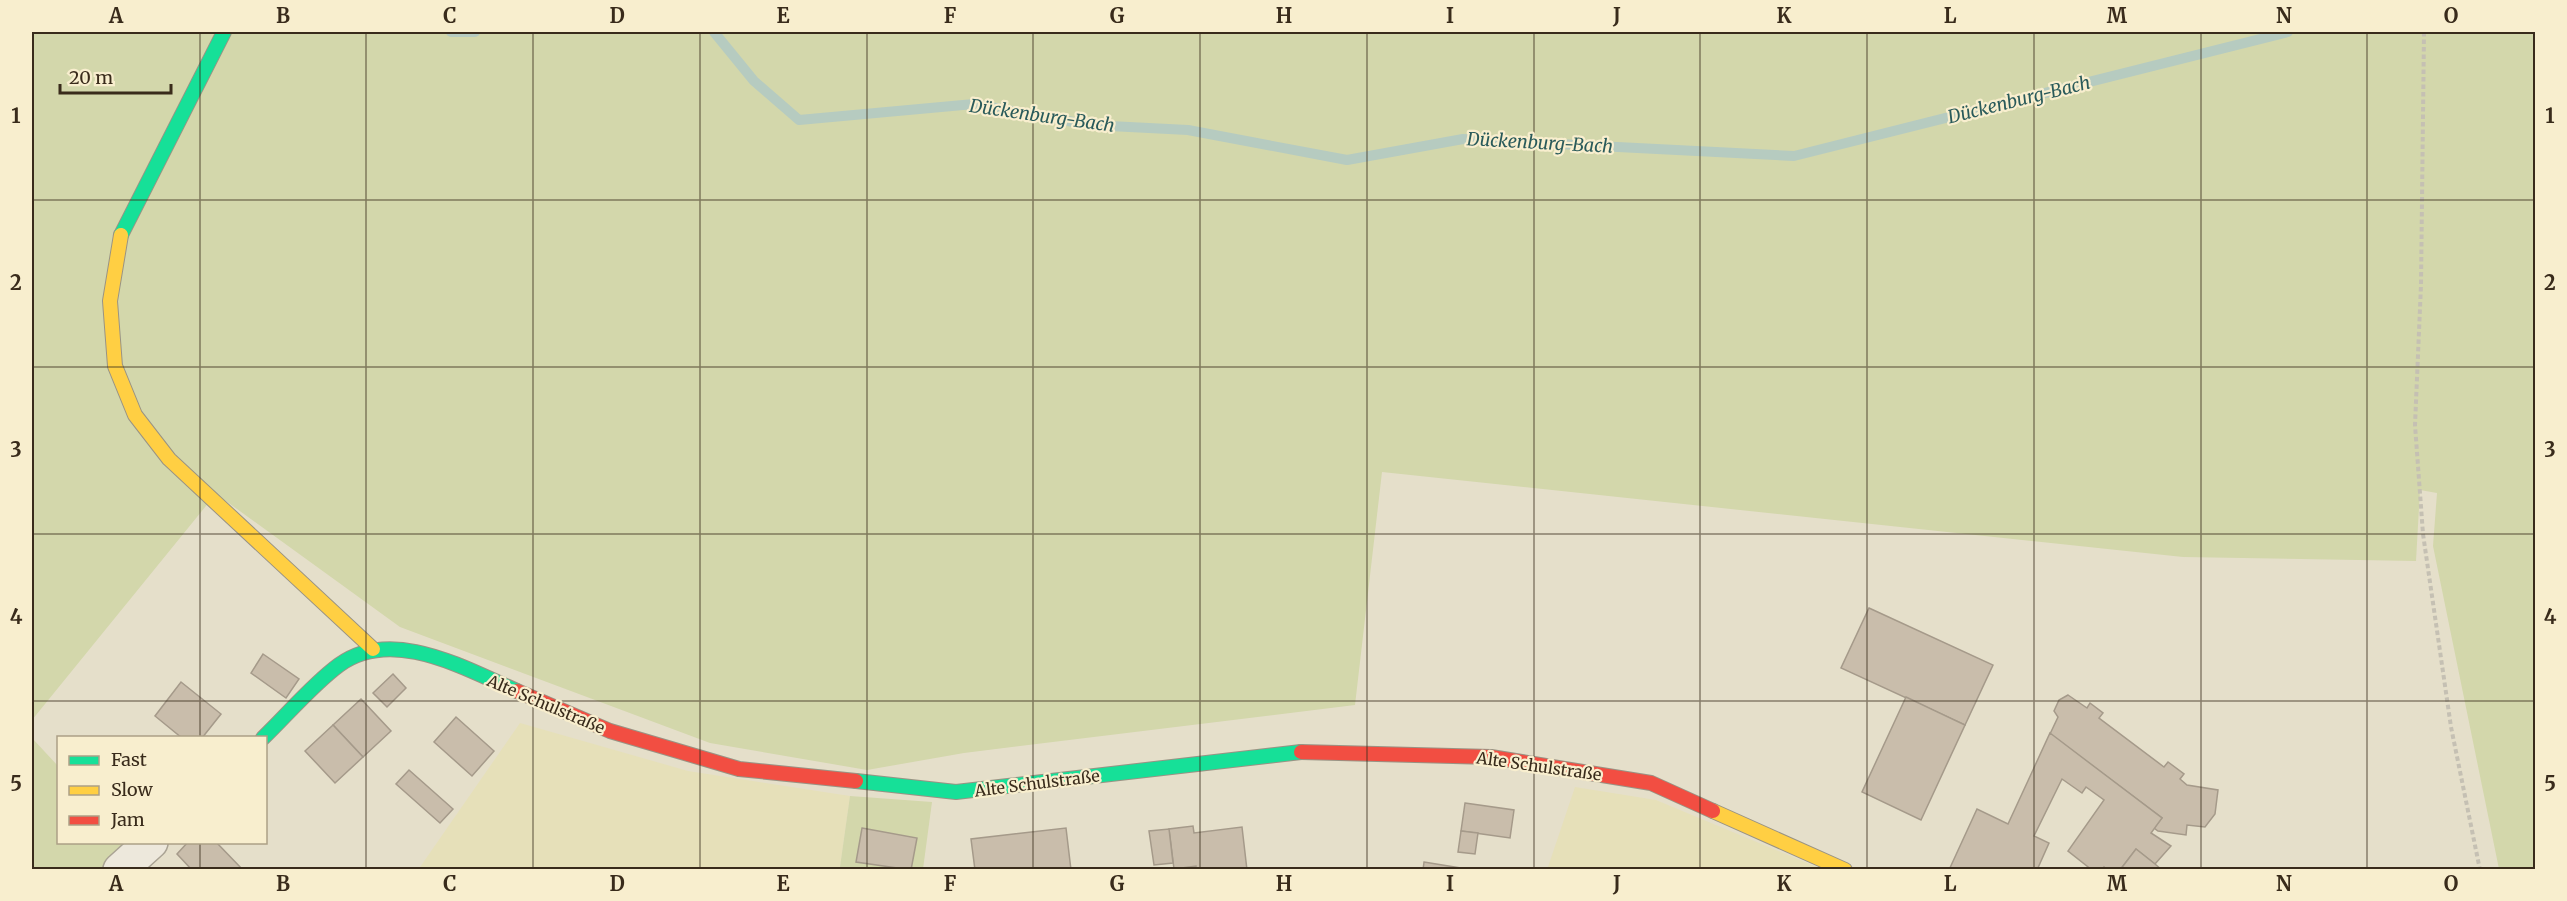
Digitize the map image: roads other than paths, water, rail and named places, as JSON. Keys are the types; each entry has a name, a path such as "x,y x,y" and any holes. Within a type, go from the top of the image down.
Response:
{"street":[{"path":"224,32 119,239 110,301 115,366 135,415 170,459 373,649"},
{"name":"Alte Schulstraße","path":"265,736 340,664 373,649 409,650 456,665 610,731 739,769 956,792 1301,752 1491,757 1651,783 1845,870"},
{"path":"120,870 150,844"}],"waterway":[{"name":"Dückenburg-Bach","path":"451,32 475,32"},
{"name":"Dückenburg-Bach","path":"714,32 754,81 799,120 974,104 1090,125 1188,130 1347,160 1463,139 1794,156 2288,32"}]}
